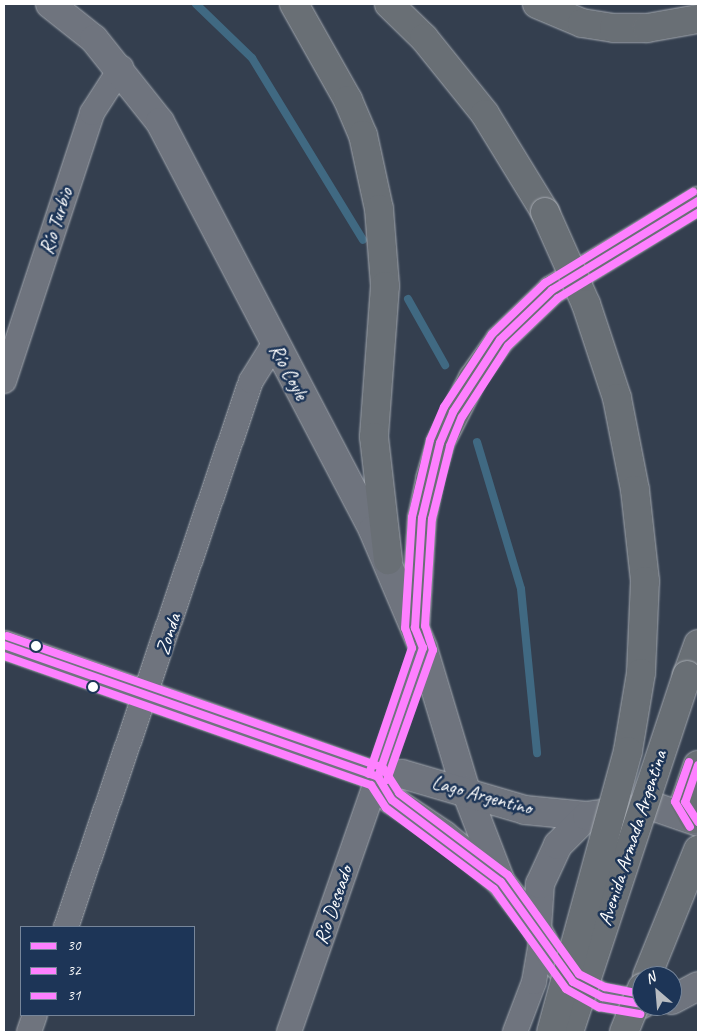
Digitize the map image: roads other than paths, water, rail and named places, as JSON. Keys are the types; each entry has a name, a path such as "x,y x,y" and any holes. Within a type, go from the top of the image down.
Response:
{"main road":[{"path":"294,4 348,100 363,135 379,209 385,286 374,437 388,560"},
{"path":"389,4 424,38 485,114 545,212 586,304 617,398 635,490 645,581 642,673 628,751 551,1032"},
{"path":"537,4 582,23 614,28 647,28 698,19"},
{"path":"419,638 422,518 430,479 440,444 473,378 500,340 552,290 698,201"},
{"name":"Avenida Armada Argentina","path":"569,1032 698,644"},
{"path":"696,821 685,802 698,765"},
{"path":"651,966 698,850"},
{"path":"624,1032 632,1012"}],"street":[{"name":"Río Coyle","path":"50,4 94,39 121,68 160,122 388,560 419,638 466,791 501,882"},
{"name":"Río Turbio","path":"4,381 92,113 121,68"},
{"name":"Zonda","path":"66,926 148,697 251,381 274,344"},
{"path":"378,777 419,638"},
{"name":"Lago Argentino","path":"4,645 378,777 402,774 466,791 525,810 587,816"},
{"name":"Lago Argentino","path":"378,777 392,800 444,834 501,882 573,982 602,997 632,1002"},
{"name":"Río Deseado","path":"289,1032 378,777"},
{"name":"Lago Argentino","path":"539,936 537,905 546,867 571,830 587,816 604,810 655,807 696,821"},
{"path":"515,1032 534,982 539,936"},
{"path":"682,995 698,986"},
{"path":"29,1032 35,1016"}],"waterway":[{"path":"196,4 252,58 363,240"},
{"path":"408,299 445,365"},
{"path":"477,442 521,589 537,753"}]}
